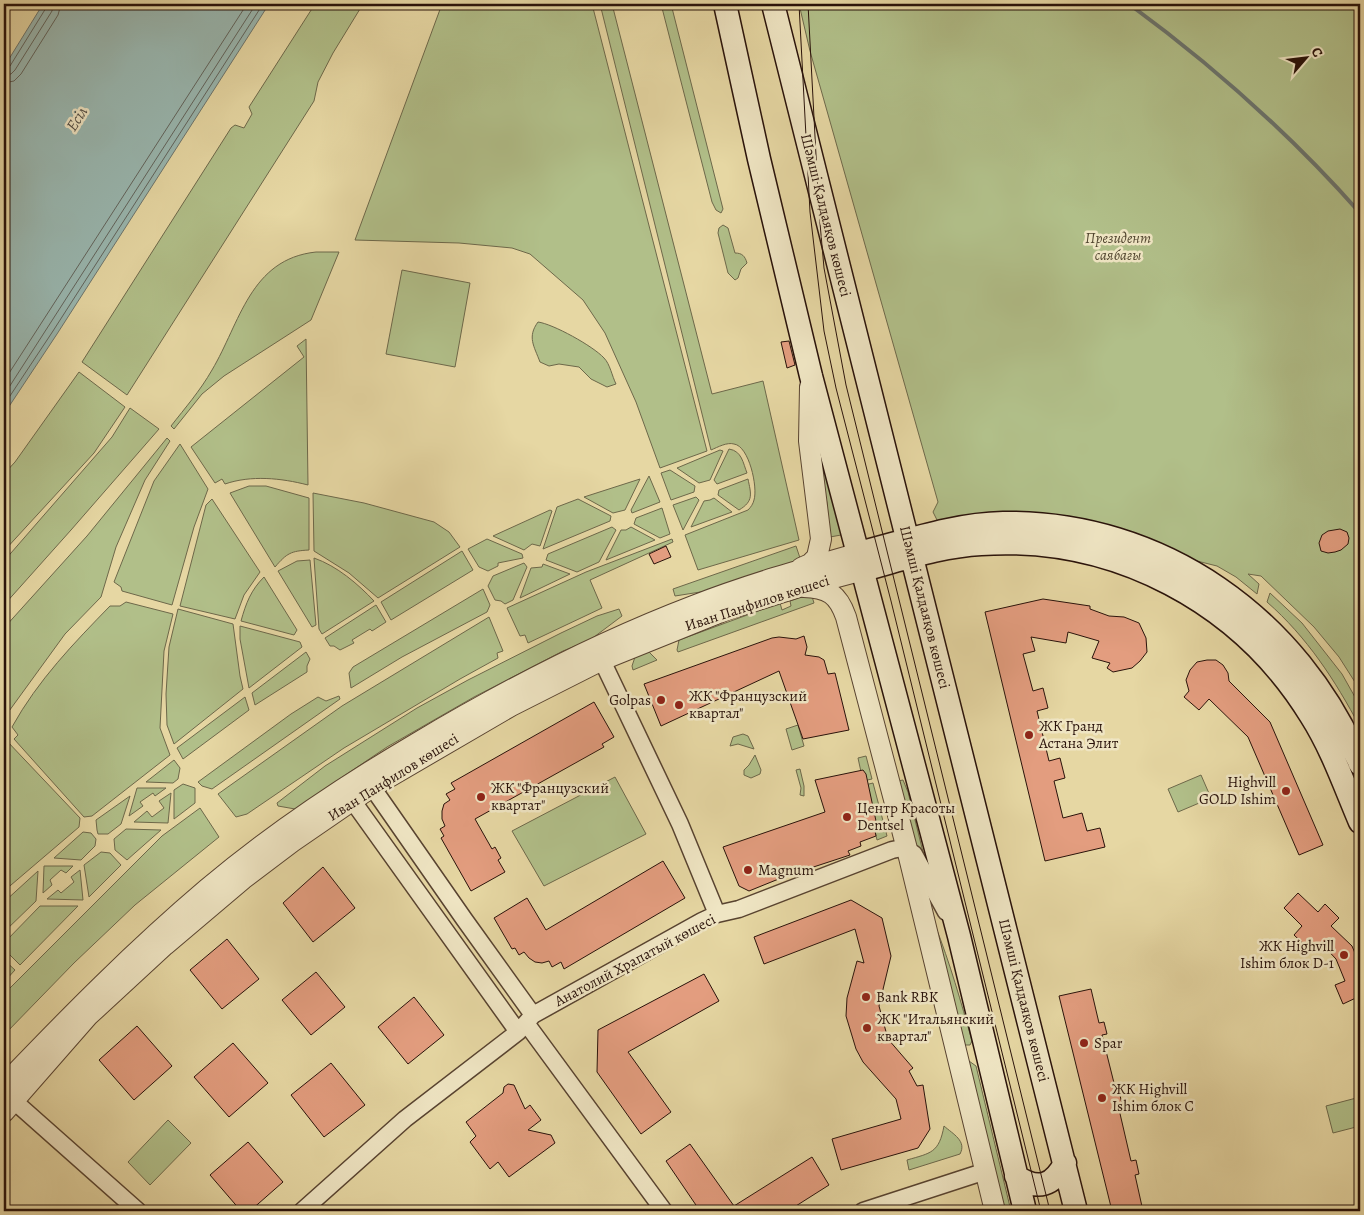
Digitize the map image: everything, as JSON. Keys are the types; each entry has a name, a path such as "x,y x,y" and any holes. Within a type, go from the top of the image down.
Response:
{"main road":[{"path":"725,4 759,159 811,376 959,936 1025,1211"},
{"name":"Шәмші Қалдаяқов көшесі","path":"773,4 1076,1211"},
{"path":"861,562 910,549 952,529 1001,523 1036,524 1075,529 1110,536 1139,546 1176,562 1241,604 1268,628 1292,654 1318,688 1354,749 1360,764"},
{"path":"910,549 942,550 979,544 1014,542 1056,546 1091,553 1135,568 1180,589 1217,611 1238,628 1262,652 1284,677 1312,716 1360,822"},
{"path":"1016,1176 1028,1184 1038,1185 1052,1181 1059,1175 1065,1163"}],"street":[{"path":"811,376 809,441 821,539 817,557 797,579 826,591 838,600 842,606 907,849 995,1211"},
{"name":"Иван Панфилов көшесі","path":"6,1097 100,986 207,889 274,836 348,794 483,703 599,653 718,612 797,579 861,562"},
{"path":"599,653 686,837 717,914"},
{"path":"368,780 447,895 526,1023"},
{"path":"348,794 526,1023 664,1211"},
{"name":"Анатолий Храпатый көшесі","path":"302,1211 405,1118 526,1023 717,914 740,909 896,848 907,849"},
{"path":"907,849 914,854 959,936"},
{"path":"6,1097 138,1211"},
{"path":"863,1211 986,1171"}],"green space":[{"path":"315,4 363,4 318,82 314,101 127,395 82,362 231,128 235,125 244,128 252,114 249,107"},
{"path":"442,4 592,4 707,451 660,468 636,402 605,333 583,300 530,254 512,248 459,243 355,240"},
{"path":"600,4 612,4 712,394 763,381 799,540 698,570 685,535 748,510 754,500 755,486 748,459 739,446 728,444 711,450"},
{"path":"661,4 671,4 723,209 721,213 716,210 712,202"},
{"name":"Президент саябағы","path":"799,4 1360,4 1360,690 1339,657 1314,627 1261,576 1248,574 1259,584 1257,594 1236,577 1217,566 1193,560 1115,530 939,524 933,512 938,502 810,51"},
{"path":"723,225 728,228 735,253 743,255 747,263 735,280 728,273 718,233 719,228"},
{"path":"316,252 339,252 311,320 224,376 202,394 174,429 171,426 207,378 240,314 261,280 276,267 294,257"},
{"path":"402,270 470,283 455,367 386,354"},
{"path":"538,322 563,331 599,353 608,363 616,384 607,387 591,379 579,367 559,364 549,366 540,362 532,337"},
{"path":"306,339 308,485 266,478 245,479 225,484 222,479 215,483 191,447 304,357 297,346"},
{"path":"79,372 125,407 94,453 4,551 4,474 15,462"},
{"path":"130,408 159,429 4,605 4,561 112,437"},
{"path":"818,424 841,535 830,537 827,503 817,455"},
{"path":"167,438 170,441 145,480 116,547 101,597 65,634 4,718 4,628 87,536"},
{"path":"180,444 208,489 194,527 172,605 122,591 121,587 114,582 154,481"},
{"path":"729,449 737,452 747,473 717,484 714,480"},
{"path":"720,450 723,451 710,480 699,483 677,468"},
{"path":"670,470 695,486 694,492 671,500 661,473"},
{"path":"649,476 660,502 632,513 631,510"},
{"path":"640,479 625,510 613,513 584,497"},
{"path":"748,479 750,497 744,507 739,510 718,495 719,490"},
{"path":"249,486 266,486 309,498 309,550 290,554 275,567 230,493"},
{"path":"313,493 364,503 434,522 449,532 460,547 378,598 349,573 314,551"},
{"path":"696,497 699,500 683,530 673,505"},
{"path":"714,498 732,512 691,527 704,501"},
{"path":"212,499 260,572 244,595 235,619 180,606 206,505"},
{"path":"578,499 611,516 610,521 543,549 557,507"},
{"path":"662,508 670,534 660,538 634,524 636,518"},
{"path":"550,510 552,511 540,546 532,544 524,550 493,536"},
{"path":"612,527 616,530 599,562 577,572 546,560 548,554"},
{"path":"631,527 655,540 606,560 621,530"},
{"path":"487,539 522,554 523,558 498,563 498,566 488,571 479,567 468,549"},
{"path":"672,539 673,542 590,580 602,608 528,643 525,635 520,636 507,608 586,572"},
{"path":"796,546 801,561 713,590 675,596 673,589"},
{"path":"462,551 473,570 391,620 381,602"},
{"path":"314,558 323,561 347,576 374,601 322,634 319,629"},
{"path":"310,560 316,625 312,627 278,571 297,561"},
{"path":"524,563 527,567 513,600 505,604 495,600 488,586 493,576"},
{"path":"543,564 570,574 520,598 531,568 542,567"},
{"path":"264,577 297,630 294,635 241,621 250,597"},
{"path":"483,589 490,605 487,612 402,657 351,688 349,673 353,667"},
{"path":"811,593 814,603 678,652 677,650 679,640 780,603 782,610 791,606 790,601"},
{"path":"1270,593 1302,623 1342,674 1360,706 1360,727 1341,693 1319,660 1295,630 1267,602"},
{"path":"126,602 173,614 164,651 160,728 170,755 92,816 84,817 14,739 18,735 12,727 33,693 70,648 110,606 120,606"},
{"path":"376,605 386,622 372,631 370,629 352,640 354,643 340,650 330,646 325,638"},
{"path":"178,609 233,624 243,689 174,744 167,725 166,694 169,647"},
{"path":"619,609 622,616 590,640 563,651 474,697 387,747 295,809 278,806 277,803 325,766 417,708 561,633 597,616"},
{"path":"489,617 503,651 497,653 498,658 344,748 247,814 236,817 218,794 342,706"},
{"path":"240,626 300,642 302,647 249,688 240,639"},
{"path":"648,651 657,660 633,670 632,666 635,657"},
{"path":"306,652 310,659 307,672 255,705 252,693"},
{"path":"339,696 340,699 212,789 202,786 198,782 291,714 318,697 326,701"},
{"path":"245,697 249,710 183,759 177,748"},
{"path":"798,725 804,746 792,750 786,729"},
{"path":"743,734 748,736 754,749 738,744 730,746 733,737"},
{"path":"6,740 80,818 79,827 4,891 4,744"},
{"path":"755,755 761,770 760,774 751,778 744,775 744,770"},
{"path":"866,756 872,779 863,781 858,758"},
{"path":"174,760 180,768 178,779 173,783 146,782"},
{"path":"800,769 804,796 800,795 801,788 796,770"},
{"path":"1201,775 1211,798 1178,812 1168,789"},
{"path":"615,777 646,834 544,886 512,831"},
{"path":"903,780 908,792 929,876 926,873 893,782"},
{"path":"873,783 887,836 877,840 865,785"},
{"path":"183,784 195,788 195,803 174,819 174,790"},
{"path":"137,788 166,788 155,796 153,793 140,802 143,806 129,816"},
{"path":"171,793 168,823 134,822 147,811 152,817 164,808 159,801"},
{"path":"130,796 121,824 108,834 98,834 96,820"},
{"path":"200,808 219,837 135,905 74,963 4,1035 4,994 162,836"},
{"path":"126,829 161,830 127,860 115,850 114,839"},
{"path":"83,832 91,833 96,839 95,846 81,860 54,858"},
{"path":"101,852 110,853 121,865 89,897 84,865"},
{"path":"44,866 73,866 66,873 61,870 50,880 52,885 43,893"},
{"path":"80,870 83,900 47,899 58,890 61,893 74,882 71,877"},
{"path":"38,871 36,901 4,932 4,902"},
{"path":"40,906 78,906 20,965 4,949 4,943"},
{"path":"935,925 964,1012 972,1041 970,1045 964,1045"},
{"path":"4,960 15,970 4,982"},
{"path":"969,1061 976,1066 1011,1211 1001,1211"},
{"path":"1360,1097 1360,1126 1333,1133 1326,1106"},
{"path":"168,1120 191,1143 150,1185 128,1162"},
{"path":"944,1126 955,1135 962,1145 960,1154 909,1170 907,1160 922,1156 933,1150 939,1142"}],"water":[{"name":"Есіл","path":"43,4 269,4 4,414 4,67"}],"building":[{"path":"789,341 795,365 787,368 781,342"},
{"path":"1340,529 1347,532 1348,544 1335,552 1321,551 1319,543 1322,535 1328,531"},
{"path":"666,546 671,557 654,564 649,554"},
{"name":"ЖК Гранд Астана Элит","path":"1043,599 1090,606 1090,609 1109,616 1124,617 1139,623 1146,638 1147,652 1132,668 1113,672 1107,668 1110,663 1092,658 1099,641 1068,632 1066,643 1031,637 1035,651 1023,654 1033,691 1043,688 1048,708 1037,711 1049,761 1060,758 1065,778 1054,781 1063,818 1082,813 1087,831 1100,828 1105,847 1045,861 985,612"},
{"name":"ЖК \"Французский квартал\"","path":"804,636 807,647 805,655 819,657 824,660 828,674 835,673 849,730 803,739 779,671 661,726 644,684 772,638 796,639"},
{"name":"Highvill GOLD Ishim","path":"1216,660 1223,665 1228,673 1229,681 1270,722 1323,845 1299,855 1248,737 1209,699 1199,710 1184,697 1189,691 1186,680 1190,670 1197,662"},
{"name":"ЖК \"Французский квартат\"","path":"594,702 614,737 602,744 604,747 475,819 492,849 495,847 501,858 498,860 505,872 471,891 441,838 444,836 440,829 445,826 442,819 442,811 444,804 450,800 446,794 455,789 451,783"},
{"path":"863,770 866,774 876,821 873,822 876,836 860,842 861,846 848,851 850,855 786,876 749,891 739,886 723,847 825,812 815,780"},
{"path":"663,861 685,898 564,969 561,962 552,967 549,961 535,962 524,952 519,955 515,948 512,949 494,918 527,898 546,930"},
{"path":"323,867 355,908 313,942 283,903"},
{"name":"ЖК Highvill Ishim блок D-1","path":"1298,893 1318,912 1325,904 1339,918 1331,926 1352,946 1360,965 1360,996 1343,1004 1335,985 1345,981 1336,959 1320,942 1311,951 1294,935 1302,926 1284,908"},
{"name":"ЖК \"Итальянский квартал\"","path":"851,900 882,918 891,956 879,1006 888,1039 913,1068 909,1071 917,1086 923,1085 930,1129 918,1148 841,1170 832,1139 901,1119 896,1099 863,1062 856,1049 846,1016 847,998 857,961 864,963 855,929 764,964 754,937"},
{"path":"227,939 259,979 222,1009 190,970"},
{"path":"316,972 345,1007 311,1035 282,1000"},
{"path":"704,974 719,1001 628,1052 671,1112 641,1134 597,1072 598,1030"},
{"name":"ЖК Highvill Ishim блок C","path":"1091,989 1099,1023 1104,1022 1107,1034 1102,1035 1116,1091 1119,1091 1122,1104 1118,1105 1131,1161 1136,1160 1139,1174 1135,1175 1143,1211 1112,1211 1059,996"},
{"path":"414,997 444,1035 408,1064 378,1027"},
{"path":"137,1026 172,1066 134,1100 99,1060"},
{"path":"233,1043 268,1083 229,1117 194,1077"},
{"path":"331,1063 365,1105 324,1137 291,1095"},
{"path":"508,1084 514,1085 525,1109 530,1105 541,1120 528,1130 551,1135 555,1143 509,1177 498,1162 490,1169 470,1142 476,1136 466,1122 503,1093 504,1087"},
{"path":"248,1142 283,1182 250,1211 241,1211 210,1175"},
{"path":"690,1144 734,1206 812,1157 829,1185 788,1211 700,1211 666,1161"}],"waterway":[{"path":"1129,4 1192,52 1250,102 1334,184 1360,213"}],"tram line":[{"path":"799,4 810,212 824,331 836,388 891,601 1041,1211"},
{"path":"808,4 819,212 824,268 846,385 1050,1211"}],"place":[{"name":"Golpas","path":"661,700"},
{"name":"ЖК \"Французский квартал\"","path":"679,705"},
{"name":"ЖК Гранд Астана Элит","path":"1029,735"},
{"name":"Highvill GOLD Ishim","path":"1286,791"},
{"name":"ЖК \"Французский квартат\"","path":"481,797"},
{"name":"Центр Красоты Dentsel","path":"847,817"},
{"name":"Magnum","path":"748,870"},
{"name":"ЖК Highvill Ishim блок D-1","path":"1344,955"},
{"name":"Bank RBK","path":"866,997"},
{"name":"ЖК \"Итальянский квартал\"","path":"867,1028"},
{"name":"Spar","path":"1084,1043"},
{"name":"ЖК Highvill Ishim блок C","path":"1102,1098"}]}
